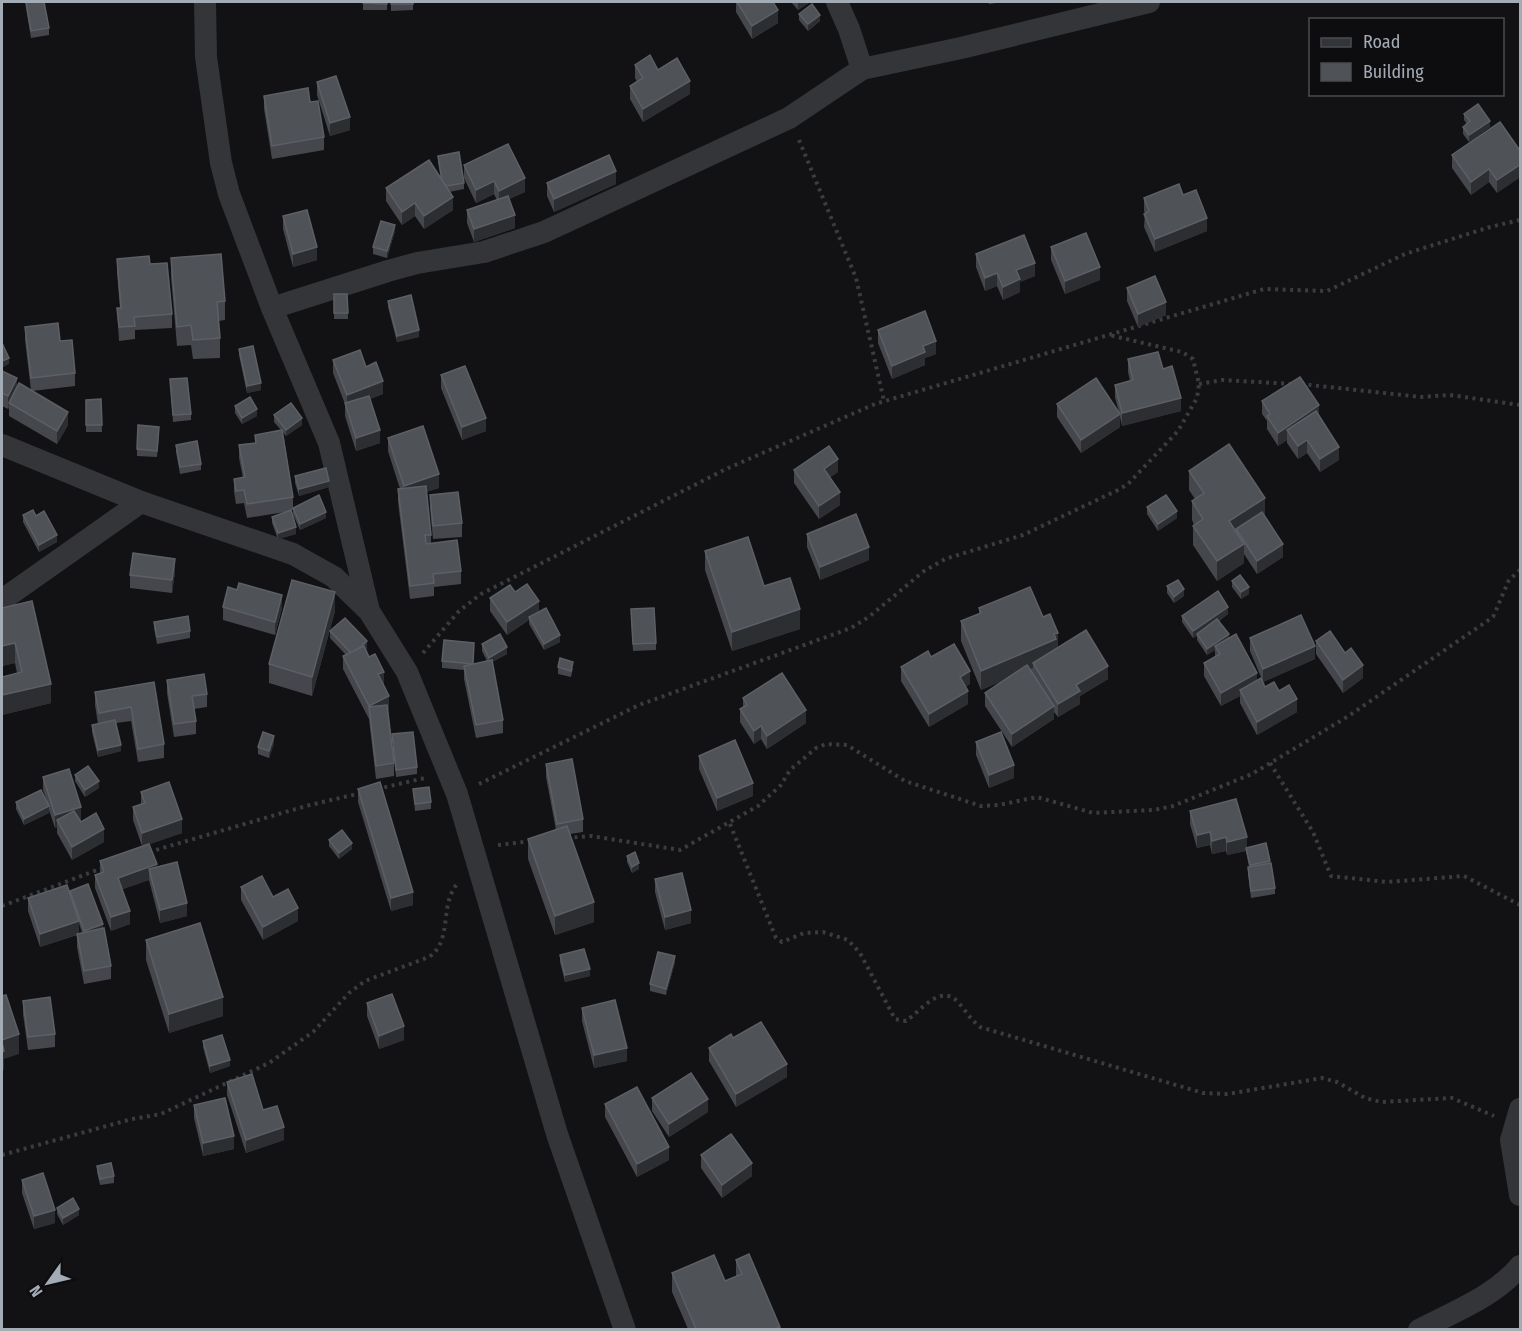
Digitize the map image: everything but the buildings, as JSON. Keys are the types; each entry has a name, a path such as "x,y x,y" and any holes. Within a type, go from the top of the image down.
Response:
{"street":[{"path":"205,2 206,57 222,163 230,194 272,308 329,443 369,611"},
{"path":"837,2 862,69"},
{"path":"272,308 397,268 484,252 537,235 789,118 862,69 961,48 1149,2"},
{"path":"2,445 141,502 293,554 334,577 369,611 407,672 457,794 556,1134 625,1329"},
{"path":"2,600 141,502"},
{"path":"1517,1117 1511,1140 1521,1195"},
{"path":"1419,1329 1489,1294 1508,1280 1521,1266"}],"path":[{"path":"789,118 856,278 884,401"},
{"path":"407,672 459,611 481,594 726,469 884,401 1264,289 1327,291 1405,254 1490,227 1521,220"},
{"path":"457,794 639,705 851,628 870,616 924,571 945,559 1023,536 1128,484 1183,425 1197,398 1198,384 1193,359 1182,352 1108,335"},
{"path":"1198,384 1222,380 1311,385 1421,397 1450,395 1521,405"},
{"path":"560,838 591,836 680,850 730,824 772,795 790,770 816,748 826,744 847,745 905,781 967,803 999,805 1037,797 1093,813 1173,806 1252,774 1347,717 1493,617 1509,580 1521,570"},
{"path":"1270,763 1313,832 1331,876 1387,882 1464,876 1521,905"},
{"path":"147,853 306,806 448,773"},
{"path":"730,824 776,938 782,942 804,933 823,932 848,940 860,953 895,1019 906,1021 934,997 945,996 958,1002 981,1027 1203,1093 1227,1094 1322,1078 1337,1082 1365,1098 1381,1102 1452,1098 1517,1117"},
{"path":"2,1155 132,1119 161,1114 269,1063 313,1032 349,993 365,981 429,957 438,951 442,943 451,891 474,854 538,841"},
{"path":"2,906 115,863"}]}
